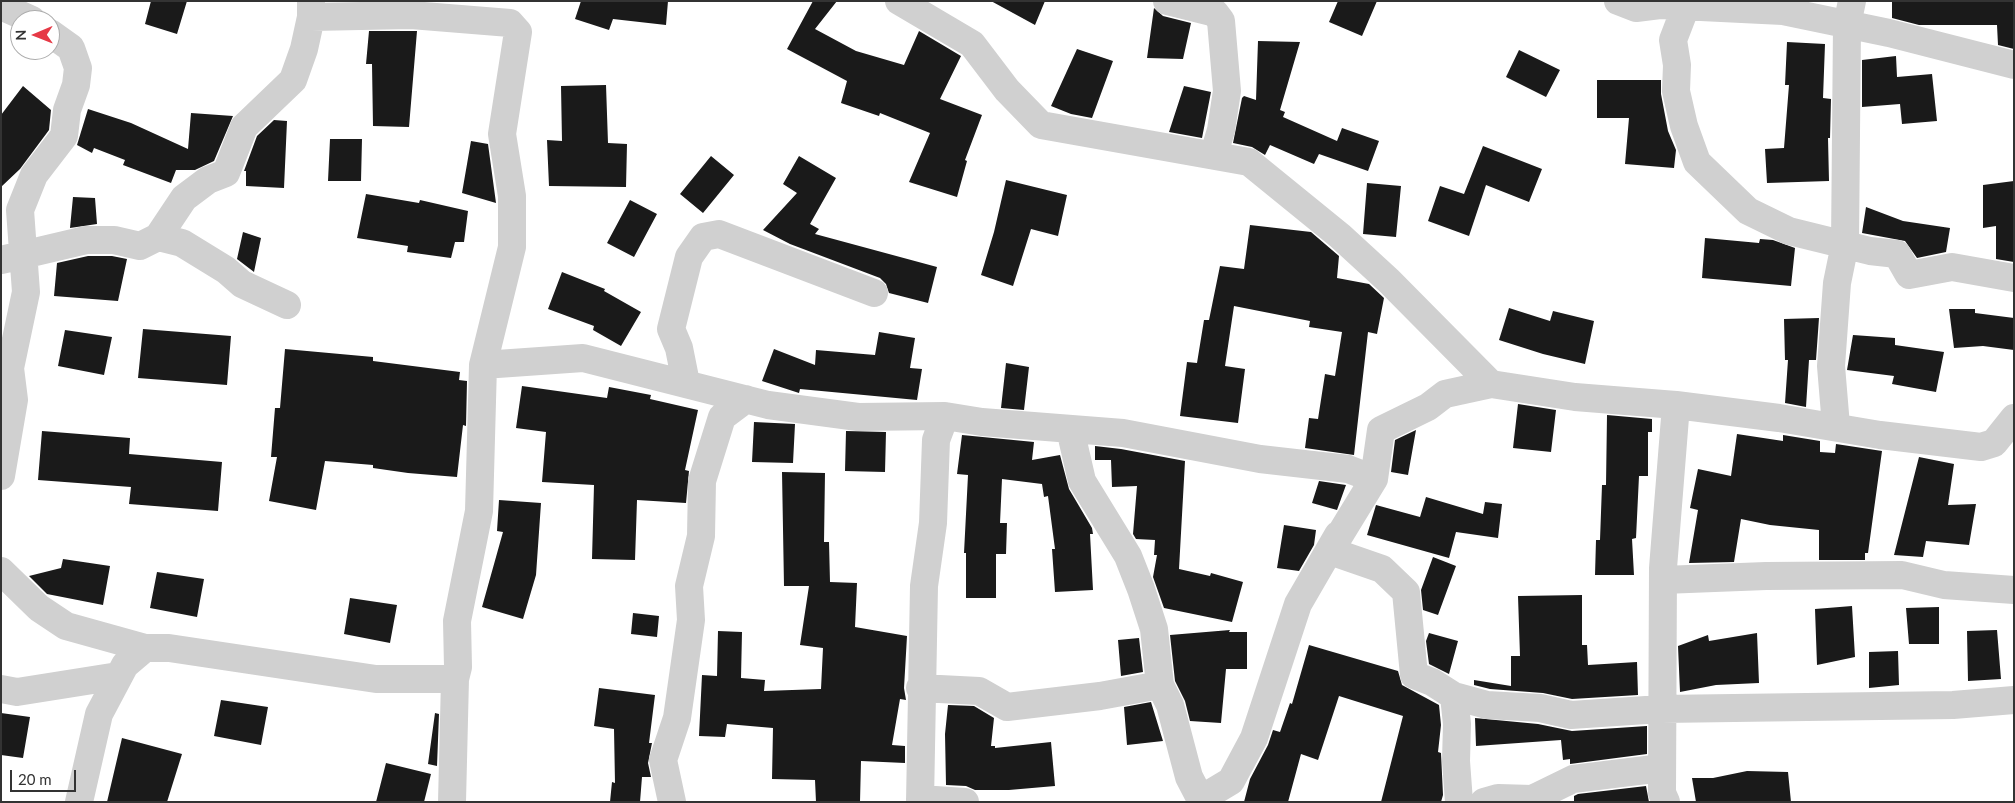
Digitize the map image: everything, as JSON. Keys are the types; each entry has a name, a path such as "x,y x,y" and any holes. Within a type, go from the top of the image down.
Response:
{"street":[{"path":"899,1 972,44 1007,90 1041,125 1214,154 1249,162 1340,236 1389,281 1491,384"},
{"path":"1167,1 1215,13 1221,21 1227,91 1221,130 1214,154"},
{"path":"1618,1 1636,8 1686,4 1783,11 1850,13 2014,65"},
{"path":"1686,4 1673,40 1677,65 1676,92 1684,126 1697,162 1748,211 1789,231 1870,251 1897,254 1909,275 1952,267 2014,278"},
{"path":"9,260 86,240 114,240 140,246 158,237 184,198 208,180 226,173 244,127 293,80 311,9 411,15 512,12 518,32 502,134 512,196 512,246 483,365 479,511 457,621 458,668 455,679 452,802"},
{"path":"1836,426 1831,366 1837,283 1844,244 1850,13"},
{"path":"1,476 14,400 10,368 26,292 9,260 20,210 34,175 64,136 67,110 76,84 78,68 72,48 60,40"},
{"path":"686,383 679,348 671,329 688,257 703,237 719,234 874,294"},
{"path":"158,237 182,244 226,270 242,284 287,305"},
{"path":"483,365 583,358 768,405 858,418 945,416 982,422 1123,433 1260,458 1348,470 1374,479"},
{"path":"1070,429 1082,482 1128,556 1141,589 1154,629 1160,685 1170,705 1189,777 1201,800 1231,781 1254,738 1298,604 1374,479 1381,430 1428,407 1445,394 1491,384 1576,397 1676,405 1836,426 1880,435 1981,447 1994,443 2014,418"},
{"path":"672,802 664,760 677,718 691,620 689,586 702,536 702,481 722,417 746,399"},
{"path":"1666,802 1662,793 1663,580 1676,405"},
{"path":"945,416 936,440 933,523 924,586 920,688 920,801 965,802"},
{"path":"1330,551 1382,570 1406,592 1414,675 1432,682 1454,696 1487,705 1540,708 1571,715 1661,709 1953,704 2014,700"},
{"path":"1,571 39,608 66,626 145,648 170,648 376,679 455,679"},
{"path":"1663,580 1766,576 1902,576 1944,585 2014,590"},
{"path":"79,802 98,714 124,664 145,648"},
{"path":"1,689 17,692 63,683 118,676"},
{"path":"63,683 77,688 98,714"},
{"path":"920,688 978,691 1007,708 1100,696 1160,685"},
{"path":"1454,696 1457,724 1456,761 1459,802"},
{"path":"1484,802 1498,798 1532,798 1573,779 1662,768"}],"building":[{"path":"151,1 187,1 177,34 145,24"},
{"path":"581,1 668,1 666,25 613,19 609,30 575,19"},
{"path":"813,1 837,1 815,29 856,51 904,65 919,31 961,56 940,99 982,115 965,160 967,161 957,197 909,182 930,133 880,113 879,116 841,103 847,81 787,49"},
{"path":"991,1 1045,1 1035,25"},
{"path":"1338,1 1377,1 1362,36 1329,22"},
{"path":"1892,1 2014,1 2014,49 1998,45 1997,25 1919,25 1892,18"},
{"path":"1154,8 1163,16 1191,23 1183,59 1147,58"},
{"path":"369,31 417,31 409,127 373,126 372,64 366,64"},
{"path":"1258,41 1300,42 1280,110 1285,112 1283,117 1337,141 1342,128 1379,141 1368,171 1319,154 1314,164 1270,145 1265,155 1252,147 1233,143 1242,98 1244,96 1256,100"},
{"path":"1787,42 1825,44 1823,98 1831,99 1830,138 1828,138 1829,181 1767,183 1765,149 1784,148 1789,85 1785,85"},
{"path":"1077,49 1113,61 1092,118 1071,114 1051,106"},
{"path":"1519,50 1560,70 1546,97 1506,77"},
{"path":"1896,56 1897,77 1932,74 1937,121 1902,124 1900,104 1862,107 1862,60"},
{"path":"1597,80 1661,80 1661,94 1668,131 1676,150 1674,168 1625,164 1629,118 1597,118"},
{"path":"606,85 608,143 627,144 626,187 549,186 547,140 562,141 561,86"},
{"path":"23,86 51,110 49,130 20,169 1,187 1,115"},
{"path":"1184,86 1211,92 1202,138 1169,132"},
{"path":"88,109 131,123 188,149 191,113 233,116 214,161 195,170 176,170 171,183 123,165 125,160 94,148 92,153 77,145"},
{"path":"274,120 287,121 284,188 246,186 246,171 244,171 257,136"},
{"path":"330,139 362,139 361,181 328,181"},
{"path":"471,141 488,144 496,203 462,193"},
{"path":"1483,146 1542,169 1529,202 1486,185 1469,236 1428,221 1440,186 1464,194"},
{"path":"711,156 734,175 703,213 680,194"},
{"path":"799,156 836,178 810,224 819,229 815,234 937,267 928,303 889,293 886,284 880,278 790,244 763,230 797,193 783,184"},
{"path":"1006,180 1067,195 1058,236 1031,229 1013,286 981,275 994,232"},
{"path":"2014,181 2014,262 1996,259 1996,226 1983,228 1983,185"},
{"path":"1367,183 1401,186 1396,237 1363,234"},
{"path":"366,194 419,203 420,200 468,211 464,242 455,242 451,258 407,252 408,246 357,238"},
{"path":"73,197 95,198 97,224 70,228"},
{"path":"630,200 657,214 634,257 607,243"},
{"path":"1866,207 1903,221 1950,228 1946,252 1917,258 1905,241 1862,233"},
{"path":"1250,225 1311,232 1339,256 1337,278 1369,284 1384,298 1377,334 1368,332 1354,455 1305,448 1309,418 1318,419 1325,374 1335,376 1342,332 1309,327 1310,321 1234,306 1225,366 1245,369 1238,423 1180,416 1187,362 1197,363 1204,320 1209,320 1220,266 1244,269"},
{"path":"243,232 261,238 254,272 237,259"},
{"path":"1705,238 1759,243 1760,239 1773,240 1795,248 1791,286 1702,278"},
{"path":"88,256 112,256 127,259 118,301 54,296 57,263"},
{"path":"562,272 605,289 604,291 641,312 621,346 593,330 594,326 548,309"},
{"path":"1509,308 1550,321 1553,311 1594,321 1585,364 1543,354 1499,340"},
{"path":"1949,309 1975,309 1975,313 2014,318 2014,350 1983,346 1954,348"},
{"path":"1819,318 1816,360 1809,360 1806,407 1785,403 1788,360 1785,360 1784,319"},
{"path":"143,329 231,336 227,385 138,378"},
{"path":"65,330 112,337 104,375 58,366"},
{"path":"879,332 915,338 910,368 922,369 917,400 800,389 799,393 762,381 774,349 815,365 816,350 875,355"},
{"path":"1853,335 1895,338 1895,345 1944,352 1936,392 1892,384 1894,376 1847,370"},
{"path":"285,349 373,357 373,361 460,372 459,380 467,381 466,426 463,425 457,477 408,473 373,468 373,465 325,461 316,510 269,501 277,457 271,457 275,408 280,408"},
{"path":"1006,363 1029,367 1024,410 1001,408"},
{"path":"522,386 607,398 609,387 651,395 650,399 698,410 685,470 689,471 686,503 637,500 635,560 592,559 594,485 542,482 546,432 516,428"},
{"path":"1518,404 1556,410 1551,452 1513,448"},
{"path":"1607,415 1652,419 1652,432 1648,432 1648,476 1639,476 1636,538 1632,539 1634,575 1595,575 1596,540 1600,540 1602,485 1606,485"},
{"path":"754,422 795,424 793,463 752,462"},
{"path":"1416,430 1408,475 1391,472 1395,440"},
{"path":"42,431 130,438 129,454 222,462 218,511 129,504 131,487 38,480"},
{"path":"846,431 886,432 885,472 845,471"},
{"path":"1737,434 1783,441 1783,435 1820,441 1820,452 1835,453 1836,444 1882,451 1868,553 1865,553 1865,560 1819,560 1819,530 1770,525 1741,519 1734,562 1689,563 1698,510 1690,508 1698,469 1731,476"},
{"path":"962,435 1034,442 1032,460 1060,455 1069,489 1092,528 1093,534 1090,534 1093,590 1055,592 1052,549 1055,549 1048,496 1044,497 1042,484 1002,479 1000,523 1007,523 1006,554 996,554 996,598 966,598 966,553 964,553 968,475 957,474"},
{"path":"1095,446 1185,461 1179,569 1210,576 1211,573 1243,582 1232,622 1164,608 1153,577 1157,555 1154,555 1155,540 1136,539 1133,534 1137,486 1112,487 1111,460 1095,460"},
{"path":"1919,457 1954,464 1948,505 1976,504 1969,545 1926,541 1923,557 1894,555"},
{"path":"782,472 825,473 824,542 829,542 830,582 857,583 855,627 907,636 904,688 906,700 900,699 892,745 905,746 905,763 861,761 860,802 816,802 815,780 772,779 773,728 727,724 725,737 699,736 702,675 717,676 718,631 742,632 741,678 765,680 764,691 821,689 823,648 800,645 809,586 784,586"},
{"path":"1319,481 1346,485 1337,510 1312,503"},
{"path":"1426,497 1483,514 1485,502 1502,504 1498,538 1456,532 1449,558 1367,535 1376,505 1420,517"},
{"path":"499,500 541,503 536,575 523,619 482,607 503,532 497,531"},
{"path":"1284,525 1316,530 1314,545 1299,571 1277,568"},
{"path":"1433,557 1456,566 1438,615 1423,610 1421,590"},
{"path":"63,559 110,566 103,605 47,594 29,576 61,568"},
{"path":"157,572 204,579 197,617 150,608"},
{"path":"1582,595 1582,645 1587,645 1588,665 1637,662 1638,695 1572,699 1543,693 1490,689 1474,685 1474,680 1511,686 1511,656 1520,656 1518,596"},
{"path":"350,598 397,605 390,643 344,634"},
{"path":"1852,606 1855,657 1817,665 1815,609"},
{"path":"1939,607 1939,644 1909,644 1906,608"},
{"path":"633,613 659,616 657,637 631,634"},
{"path":"1230,630 1229,632 1247,632 1247,669 1226,669 1221,723 1190,721 1185,701 1175,681 1170,635"},
{"path":"1997,630 2001,679 1968,681 1967,631"},
{"path":"1429,633 1458,641 1449,674 1429,664 1426,641"},
{"path":"1757,633 1759,683 1716,685 1680,692 1678,646 1708,635 1709,641"},
{"path":"1139,638 1143,672 1121,676 1118,640"},
{"path":"1309,645 1398,671 1402,685 1439,705 1441,725 1438,752 1441,753 1443,795 1441,802 1381,802 1403,716 1339,696 1318,760 1301,754 1288,802 1244,802 1250,779 1268,745 1273,730 1280,732 1290,703 1292,704"},
{"path":"1898,651 1899,685 1869,688 1869,652"},
{"path":"599,688 655,695 649,743 652,743 648,763 651,777 642,777 640,802 610,802 612,782 615,783 614,729 594,726"},
{"path":"221,700 268,707 261,745 214,736"},
{"path":"1151,702 1163,741 1127,745 1124,707"},
{"path":"948,705 974,706 994,718 991,746 995,746 995,748 1051,742 1055,786 1009,790 975,790 966,786 946,785 945,734"},
{"path":"1,713 30,717 23,758 1,755"},
{"path":"435,713 439,714 437,766 428,764"},
{"path":"1475,718 1538,724 1572,731 1647,726 1647,754 1570,764 1570,759 1563,760 1561,740 1476,746"},
{"path":"122,738 182,754 167,802 107,802"},
{"path":"386,763 431,774 424,802 376,802"},
{"path":"1747,771 1788,772 1791,802 1696,802 1692,778 1713,778"},
{"path":"1646,786 1649,802 1574,802 1574,796 1578,794"}]}
